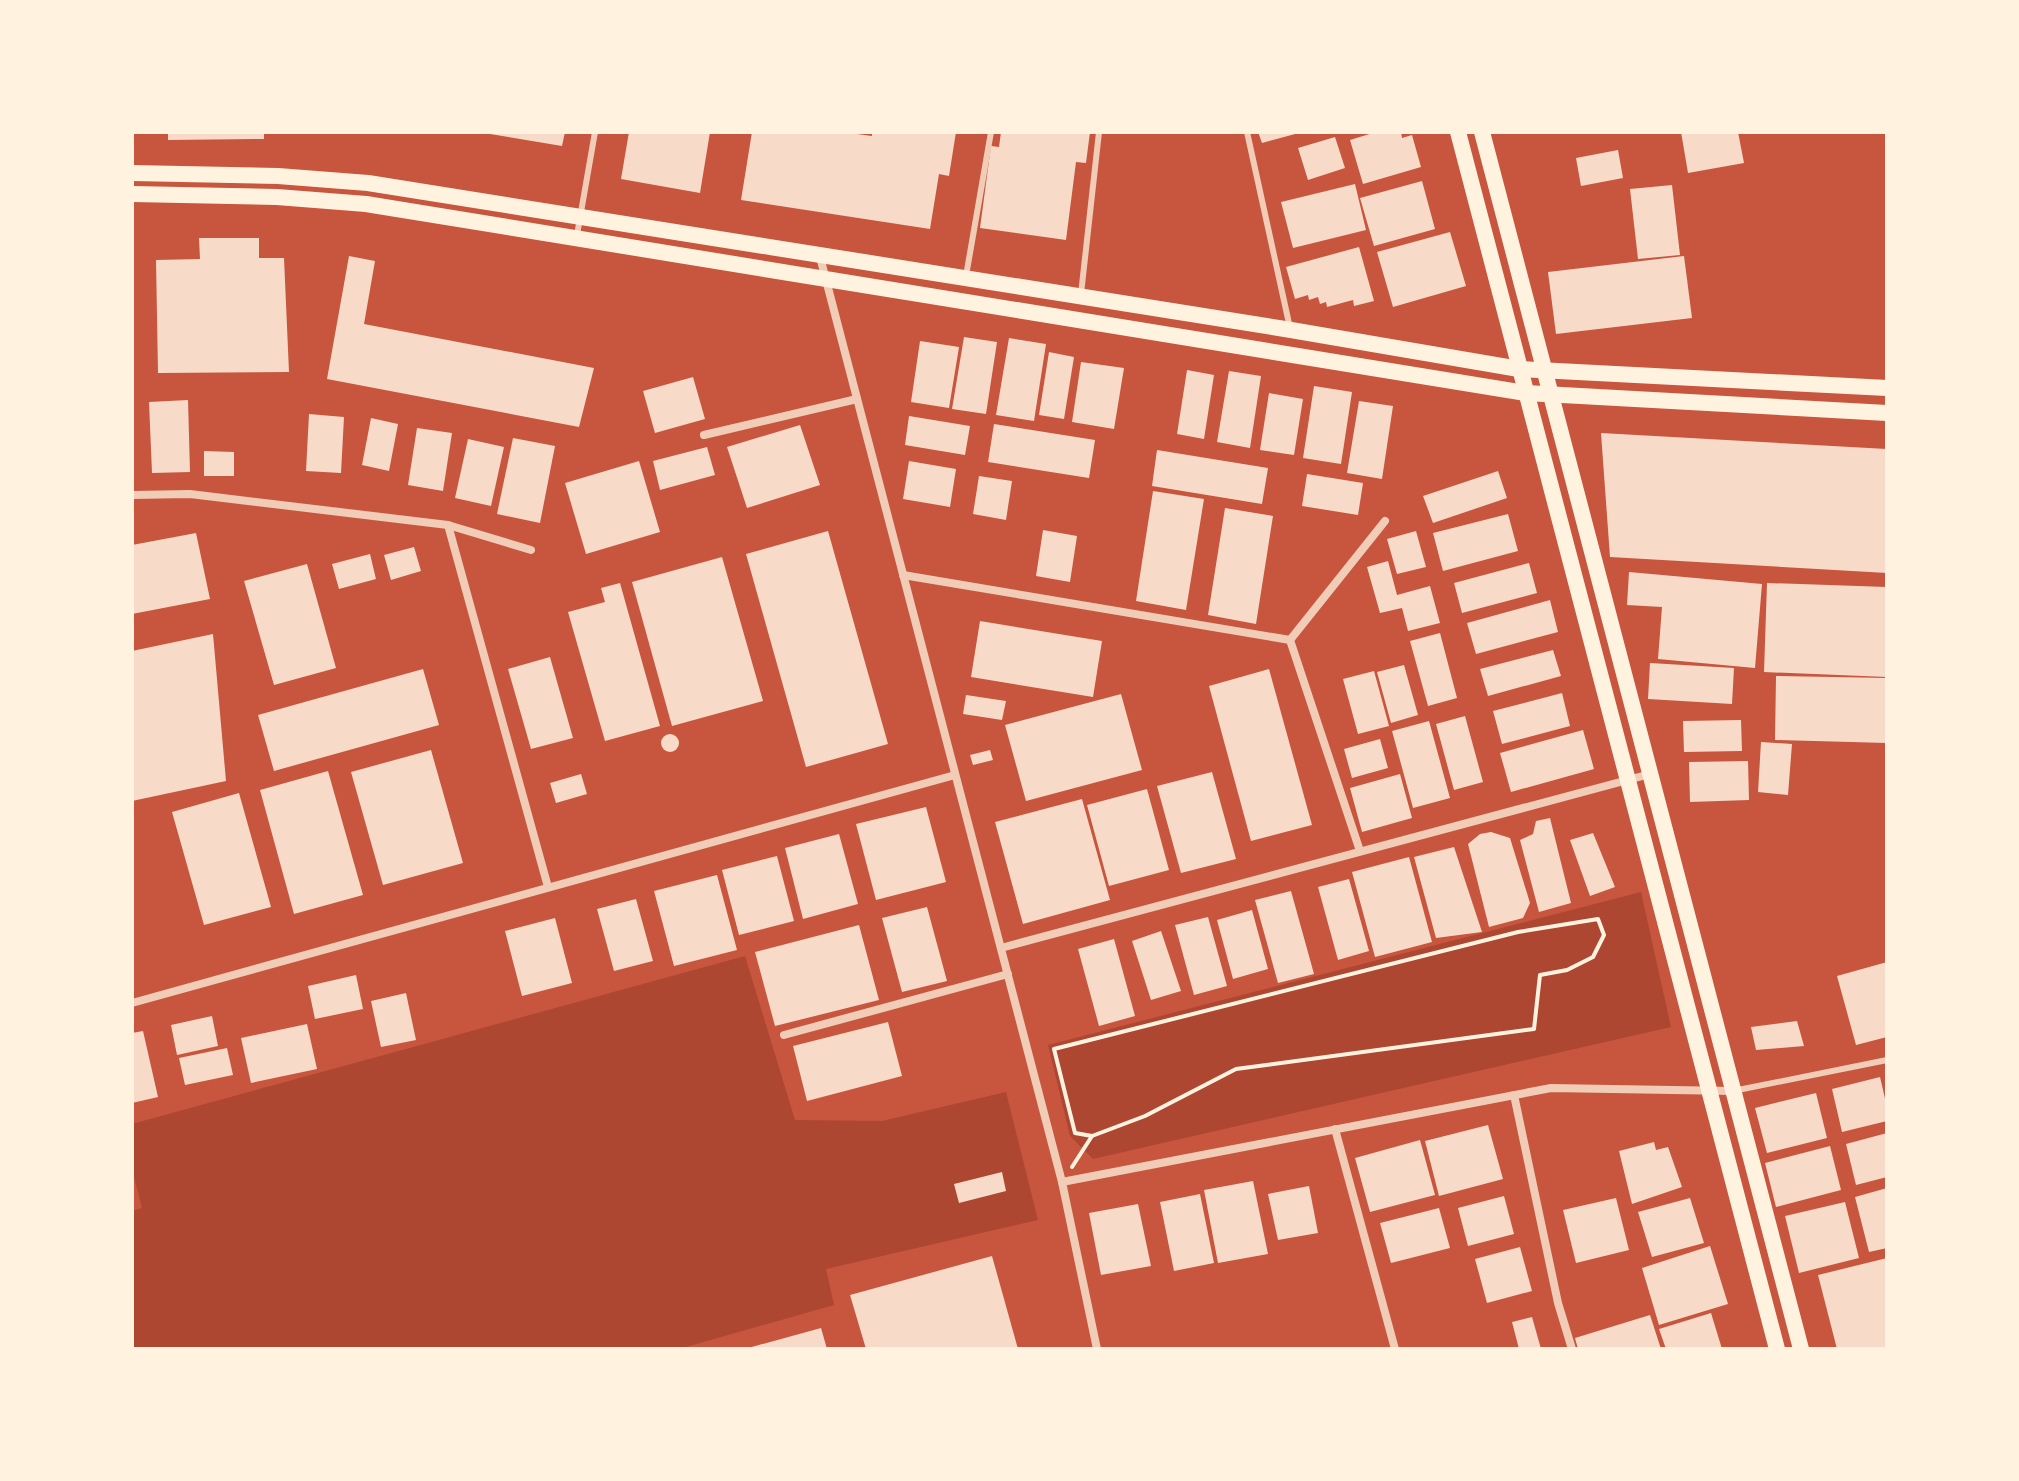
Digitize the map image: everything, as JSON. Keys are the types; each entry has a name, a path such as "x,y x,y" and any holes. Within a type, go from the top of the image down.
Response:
{"main road":[{"path":"1458,132 1777,1349"},
{"path":"1482,132 1801,1349"},
{"path":"132,173 339,180 1291,330 1519,369 1887,388"},
{"path":"132,194 277,197 366,204 1526,393 1887,413"},
{"path":"1675,400 1676,377"}],"street":[{"path":"820,257 1062,1182 1097,1349"},
{"path":"704,435 857,399"},
{"path":"132,495 190,494 448,525 531,550"},
{"path":"1290,640 1385,521"},
{"path":"448,525 548,887"},
{"path":"903,575 1290,640"},
{"path":"1290,640 1360,851"},
{"path":"1001,948 1650,774"},
{"path":"132,1003 955,775"},
{"path":"784,1035 1008,974"},
{"path":"1062,1182 1551,1088 1733,1091"},
{"path":"1514,1095 1558,1303 1572,1349"},
{"path":"1335,1129 1395,1349"}],"lane":[{"path":"576,238 595,132"},
{"path":"966,280 991,132"},
{"path":"1081,297 1099,132"},
{"path":"1247,132 1291,330"},
{"path":"1733,1091 1887,1060"}],"path":[{"path":"1062,1182 1092,1136 1145,1116 1236,1069 1534,1029 1540,975 1567,970 1593,957 1604,935 1598,919 1518,932 1054,1049 1075,1133 1092,1136"}],"shaded area":[{"path":"1641,892 1671,1027 1093,1159 1070,1136 1048,1045"},
{"path":"745,956 795,1120 882,1121 1006,1092 1038,1220 826,1269 834,1305 679,1349 132,1349 132,1211 142,1208 132,1169 132,1124"}],"building":[{"path":"168,132 264,132 264,139 168,140"},
{"path":"478,132 565,132 562,146"},
{"path":"629,132 710,132 700,193 621,179"},
{"path":"752,132 842,132 872,136 872,132 956,132 949,176 939,174 930,229 741,200"},
{"path":"1001,132 1090,132 1086,163 1076,162 1066,240 980,228 991,146 999,147"},
{"path":"1258,132 1299,132 1299,133 1262,143"},
{"path":"1376,132 1401,132 1402,138 1412,135 1421,167 1363,184 1350,140"},
{"path":"1681,132 1738,132 1744,163 1688,173"},
{"path":"1335,137 1345,168 1308,180 1298,148"},
{"path":"1618,150 1623,178 1581,186 1576,158"},
{"path":"1422,181 1435,229 1374,246 1360,198"},
{"path":"1355,184 1366,230 1293,248 1281,202"},
{"path":"1672,185 1680,255 1638,259 1630,189"},
{"path":"1450,232 1466,286 1393,307 1377,252"},
{"path":"199,238 259,238 259,258 284,258 289,372 158,373 156,260 200,259"},
{"path":"1359,247 1374,301 1354,306 1353,300 1327,307 1326,302 1320,304 1318,297 1309,300 1308,295 1295,299 1286,267"},
{"path":"349,256 375,261 364,324 594,368 579,427 327,379"},
{"path":"1684,256 1692,318 1556,334 1548,272"},
{"path":"964,337 997,342 986,414 952,409"},
{"path":"1009,338 1046,344 1034,421 996,415"},
{"path":"920,341 959,347 949,408 911,402"},
{"path":"1049,352 1074,357 1064,419 1039,415"},
{"path":"1081,362 1124,368 1114,429 1072,422"},
{"path":"1187,370 1214,375 1204,439 1177,434"},
{"path":"1229,371 1261,376 1250,448 1217,442"},
{"path":"693,377 705,419 655,433 643,391"},
{"path":"1314,386 1352,392 1341,464 1303,458"},
{"path":"1269,393 1303,399 1294,455 1260,450"},
{"path":"188,400 190,472 152,473 149,402"},
{"path":"1359,401 1393,406 1382,479 1347,473"},
{"path":"309,414 344,417 341,473 306,471"},
{"path":"909,416 970,426 965,455 905,445"},
{"path":"371,418 398,424 389,471 362,465"},
{"path":"994,424 1095,440 1089,478 988,462"},
{"path":"800,425 820,485 747,508 727,447"},
{"path":"417,428 452,433 443,491 408,485"},
{"path":"1601,433 1887,449 1887,573 1610,557"},
{"path":"513,438 555,446 540,523 497,514"},
{"path":"468,439 504,447 491,506 455,498"},
{"path":"707,447 715,475 660,490 653,461"},
{"path":"1157,450 1268,468 1262,504 1152,486"},
{"path":"204,451 234,452 234,476 204,476"},
{"path":"639,461 660,532 586,554 565,483"},
{"path":"909,461 956,469 950,507 903,499"},
{"path":"1498,471 1507,498 1433,523 1423,496"},
{"path":"1307,474 1363,483 1358,515 1302,506"},
{"path":"979,476 1012,481 1006,520 973,514"},
{"path":"1153,491 1204,499 1186,610 1136,601"},
{"path":"1225,508 1273,516 1256,624 1208,615"},
{"path":"1508,514 1518,551 1443,571 1433,533"},
{"path":"1043,530 1077,536 1070,582 1036,576"},
{"path":"828,531 888,744 806,767 746,554"},
{"path":"1416,531 1426,567 1397,574 1387,539"},
{"path":"196,533 210,599 132,614 132,545"},
{"path":"414,547 421,571 391,580 384,555"},
{"path":"370,554 376,579 339,589 332,564"},
{"path":"722,557 763,701 672,726 632,582"},
{"path":"1388,561 1397,595 1430,586 1440,623 1408,631 1402,608 1380,613 1367,567"},
{"path":"1529,563 1537,593 1462,613 1454,583"},
{"path":"307,564 336,668 274,685 244,581"},
{"path":"1629,572 1762,584 1755,668 1658,659 1662,607 1627,605"},
{"path":"620,583 660,726 605,741 568,612 605,602 601,588"},
{"path":"1767,583 1887,587 1887,677 1764,672"},
{"path":"1550,600 1558,632 1476,654 1467,623"},
{"path":"980,621 1102,641 1093,697 971,677"},
{"path":"1440,633 1457,698 1428,706 1410,641"},
{"path":"213,634 226,781 132,801 132,651"},
{"path":"1553,650 1561,676 1488,696 1480,669"},
{"path":"550,657 573,738 531,749 508,669"},
{"path":"1650,663 1734,668 1732,704 1648,699"},
{"path":"1404,665 1418,715 1391,723 1377,672"},
{"path":"423,669 439,725 274,771 258,715"},
{"path":"1269,669 1312,825 1251,841 1209,686"},
{"path":"1374,671 1389,726 1358,734 1343,679"},
{"path":"1776,676 1887,678 1887,743 1775,740"},
{"path":"1562,693 1570,726 1502,744 1493,711"},
{"path":"1121,694 1142,770 1026,801 1005,725"},
{"path":"966,695 1006,701 1002,720 963,714"},
{"path":"1465,716 1483,782 1454,790 1436,724"},
{"path":"1741,720 1742,751 1684,752 1683,721"},
{"path":"1429,721 1450,798 1413,808 1392,731"},
{"path":"1583,730 1594,769 1511,792 1500,753"},
{"path":"666,734 674,734 679,743 677,750 666,752 661,747 661,739"},
{"path":"1380,739 1388,768 1352,778 1344,749"},
{"path":"1761,742 1792,744 1788,795 1758,792"},
{"path":"431,750 463,863 383,885 351,772"},
{"path":"990,750 993,760 973,765 970,755"},
{"path":"1748,761 1749,800 1690,802 1689,762"},
{"path":"328,771 363,895 294,914 260,790"},
{"path":"1212,772 1236,859 1181,873 1157,786"},
{"path":"581,774 587,794 556,803 550,783"},
{"path":"1400,774 1412,818 1362,832 1350,788"},
{"path":"1147,789 1169,870 1109,886 1087,805"},
{"path":"239,793 271,907 204,925 172,812"},
{"path":"1082,799 1110,900 1023,924 995,822"},
{"path":"926,807 946,882 876,900 856,824"},
{"path":"1550,818 1571,903 1539,912 1520,840 1533,834 1536,821"},
{"path":"1491,832 1510,838 1530,903 1523,918 1489,927 1468,844 1480,834"},
{"path":"1593,833 1615,887 1590,896 1570,840"},
{"path":"839,834 858,904 803,919 785,848"},
{"path":"1454,847 1482,932 1436,938 1414,857"},
{"path":"777,856 794,921 739,935 722,870"},
{"path":"1409,857 1432,942 1375,957 1352,872"},
{"path":"717,875 737,950 674,966 654,891"},
{"path":"1349,879 1369,951 1338,960 1318,887"},
{"path":"1291,891 1314,974 1278,983 1255,900"},
{"path":"636,899 653,961 614,971 597,909"},
{"path":"927,907 947,981 902,992 882,918"},
{"path":"1252,910 1268,969 1233,979 1217,920"},
{"path":"1208,917 1227,986 1194,995 1175,925"},
{"path":"555,918 572,983 522,996 505,931"},
{"path":"859,925 879,1000 775,1026 755,952"},
{"path":"1161,931 1181,991 1151,1000 1132,941"},
{"path":"1114,939 1135,1016 1099,1026 1078,949"},
{"path":"1887,962 1887,1037 1856,1045 1837,976"},
{"path":"356,975 363,1009 315,1019 308,986"},
{"path":"406,993 416,1040 381,1047 371,1001"},
{"path":"212,1016 218,1046 177,1055 171,1025"},
{"path":"1797,1021 1804,1046 1756,1050 1751,1027"},
{"path":"888,1022 902,1076 807,1101 793,1046"},
{"path":"307,1024 317,1069 251,1083 241,1038"},
{"path":"143,1031 158,1097 132,1103 132,1033"},
{"path":"227,1048 233,1075 185,1085 179,1058"},
{"path":"1880,1077 1887,1121 1842,1132 1832,1089"},
{"path":"1816,1093 1827,1138 1767,1153 1755,1108"},
{"path":"1488,1125 1503,1179 1439,1196 1425,1141"},
{"path":"1887,1133 1887,1177 1856,1185 1846,1144"},
{"path":"1420,1140 1435,1195 1370,1212 1355,1158"},
{"path":"1654,1142 1656,1150 1668,1147 1682,1187 1632,1204 1619,1151"},
{"path":"1830,1146 1841,1190 1776,1207 1765,1163"},
{"path":"1002,1172 1006,1191 959,1203 954,1184"},
{"path":"1253,1181 1268,1254 1218,1263 1204,1190"},
{"path":"1309,1186 1318,1233 1278,1240 1268,1194"},
{"path":"1887,1188 1887,1248 1869,1252 1855,1197"},
{"path":"1200,1194 1214,1263 1174,1271 1160,1202"},
{"path":"1504,1196 1514,1234 1468,1246 1458,1208"},
{"path":"1616,1198 1629,1250 1576,1263 1563,1210"},
{"path":"1690,1198 1704,1243 1652,1257 1638,1212"},
{"path":"1845,1202 1859,1258 1799,1273 1785,1216"},
{"path":"1138,1204 1151,1266 1101,1275 1089,1213"},
{"path":"1439,1208 1450,1248 1391,1263 1380,1223"},
{"path":"1710,1246 1728,1304 1659,1325 1642,1268"},
{"path":"1520,1247 1532,1291 1487,1303 1475,1259"},
{"path":"992,1256 1018,1349 866,1349 850,1295"},
{"path":"1887,1258 1887,1349 1837,1349 1818,1275"},
{"path":"1711,1313 1722,1349 1666,1349 1659,1329"},
{"path":"1650,1315 1661,1349 1578,1349 1575,1338"},
{"path":"1532,1317 1541,1349 1519,1349 1512,1322"},
{"path":"821,1328 827,1349 748,1349 748,1348"}]}
